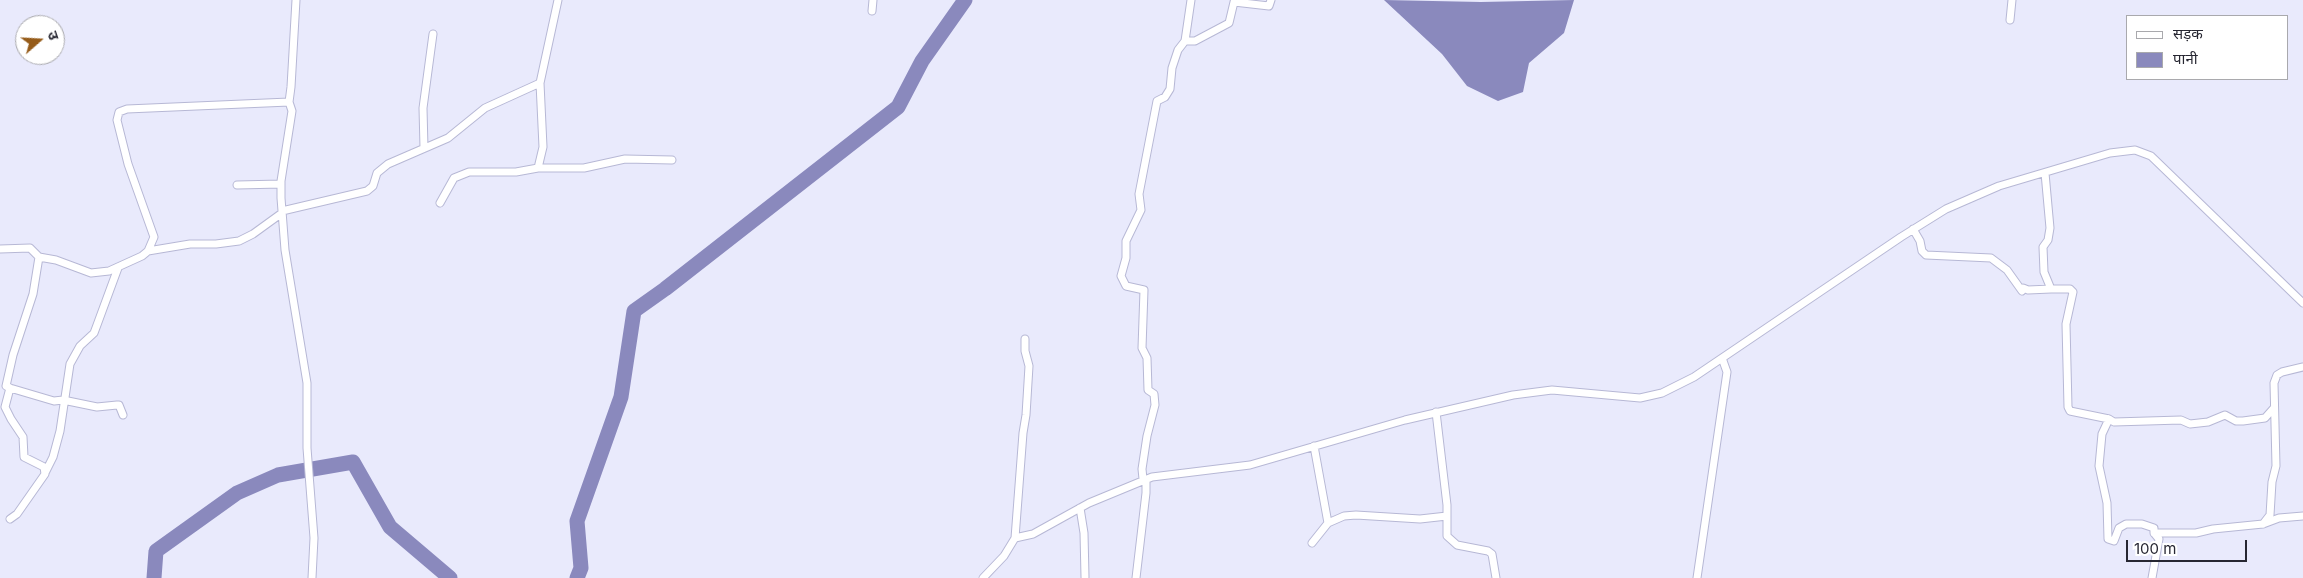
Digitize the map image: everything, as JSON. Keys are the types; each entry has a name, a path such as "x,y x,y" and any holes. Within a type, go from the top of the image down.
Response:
{"street":[{"path":"296,0 292,87 289,102 291,118 281,184 285,250 307,383 306,448 314,538 312,578"},
{"path":"538,168 543,147 540,83 558,0"},
{"path":"872,11 873,0"},
{"path":"1136,578 1145,482 1142,469 1147,436 1155,405 1154,394 1148,390 1147,358 1142,348 1144,290 1126,286 1121,276 1126,258 1126,241 1141,210 1139,194 1157,101 1165,97 1170,89 1172,68 1178,50 1185,41 1191,0"},
{"path":"1185,41 1195,41 1229,23 1234,2 1269,6 1271,0"},
{"path":"2010,20 2012,0"},
{"path":"424,148 423,108 433,34"},
{"path":"0,249 30,248 39,257 56,260 92,273 118,268 148,251 190,244 216,244 239,241 253,234 282,212 367,191 373,186 381,168 454,134 494,102 540,83"},
{"path":"148,251 154,236 128,164 116,120 119,112 127,108 289,102"},
{"path":"1015,538 1033,534 1145,482 1182,472 1243,467 1314,450 1514,395 1545,390 1648,398 1678,387 1966,199 2000,186 2045,178 2110,153 2135,150 2146,153 2303,303"},
{"path":"440,204 450,183 464,173 516,172 538,168 584,168 625,159 672,160"},
{"path":"2045,178 2050,228 2048,240 2043,247 2043,259 2044,272 2051,289"},
{"path":"236,184 281,184"},
{"path":"1915,233 1922,251 1926,255 1991,258 2007,270 2022,291 2023,288 2028,290 2070,289 2073,292 2066,324 2068,407 2070,411 2109,419 2114,422 2181,420 2190,424 2208,422 2225,415 2236,421 2265,418 2273,409"},
{"path":"39,257 33,294 13,355 6,402 3,408 23,438 24,457 44,467 44,473"},
{"path":"10,519 17,514 43,478 53,456 60,431 63,400 70,364 80,346 94,332 118,268"},
{"path":"983,578 1004,556 1015,538 1029,366 1025,351 1025,339"},
{"path":"1697,578 1727,368 1722,359"},
{"path":"2263,524 2270,516 2272,482 2276,471 2273,388 2277,375 2287,370 2303,367"},
{"path":"0,377 9,385 54,401 63,400 98,407 119,405 122,415"},
{"path":"1437,416 1447,516 1447,536 1450,540 1464,548 1488,551 1492,554 1496,578"},
{"path":"2109,419 2102,434 2099,466 2108,503 2108,539 2114,541 2119,528 2126,524 2151,526 2154,528 2154,533 2158,539 2152,578"},
{"path":"1314,450 1328,524"},
{"path":"1081,511 1085,577"},
{"path":"1312,542 1328,524 1350,515 1410,519 1447,516"},
{"path":"2154,533 2196,533 2214,529 2263,524 2279,518 2303,516"}],"water":[{"path":"1384,0 1481,2 1574,0 1564,33 1529,63 1523,92 1498,101 1467,86 1442,54"}],"waterway":[{"path":"577,578 581,568 577,521 621,397 634,311 665,289 898,107 922,61 965,0"},
{"path":"154,578 156,551 237,493 278,475 353,462 390,527 450,578"}]}
